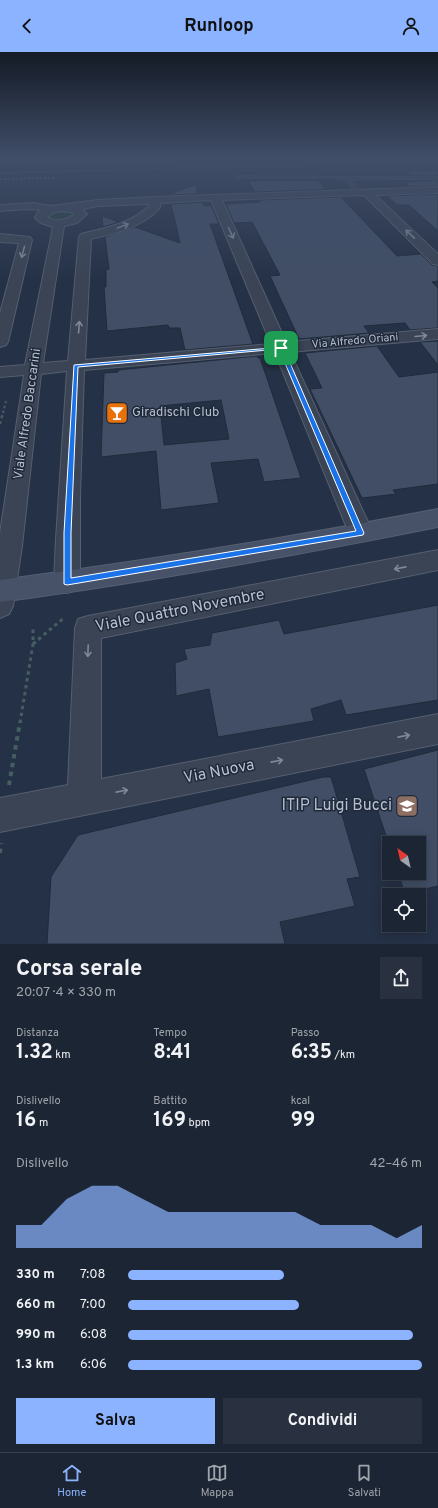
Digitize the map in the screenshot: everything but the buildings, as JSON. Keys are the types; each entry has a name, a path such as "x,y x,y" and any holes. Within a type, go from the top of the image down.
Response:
{"main road":[{"path":"1,596 67,582 361,533 438,518"}],"street":[{"path":"69,208 78,210 81,214 75,220 59,223 45,222 41,218 42,214 50,210 98,203 182,199"},
{"path":"216,199 361,533"},
{"path":"368,199 438,261"},
{"path":"67,582 67,533 85,236 126,226 147,216 155,207 154,200"},
{"path":"0,208 38,207 48,208 50,210"},
{"name":"Viale Alfredo Baccarini","path":"1,596 33,370 59,223"},
{"path":"0,238 26,240 0,342"},
{"name":"Via Alfredo Oriani","path":"0,372 438,334"},
{"name":"Viale Quattro Novembre","path":"84,798 88,628 438,560"},
{"name":"Via Nuova","path":"0,815 438,729"}],"path":[{"path":"0,424 7,397"},
{"path":"10,776 32,644 33,627"}],"green space":[{"path":"70,210 76,214 66,220 47,219 46,215 56,211"}],"place":[{"name":"Giradischi Club","path":"117,413"},
{"name":"ITIP Luigi Bucci","path":"407,806"}],"route":[{"path":"281,348 361,533 67,582 67,533 76,366 281,348"}]}
